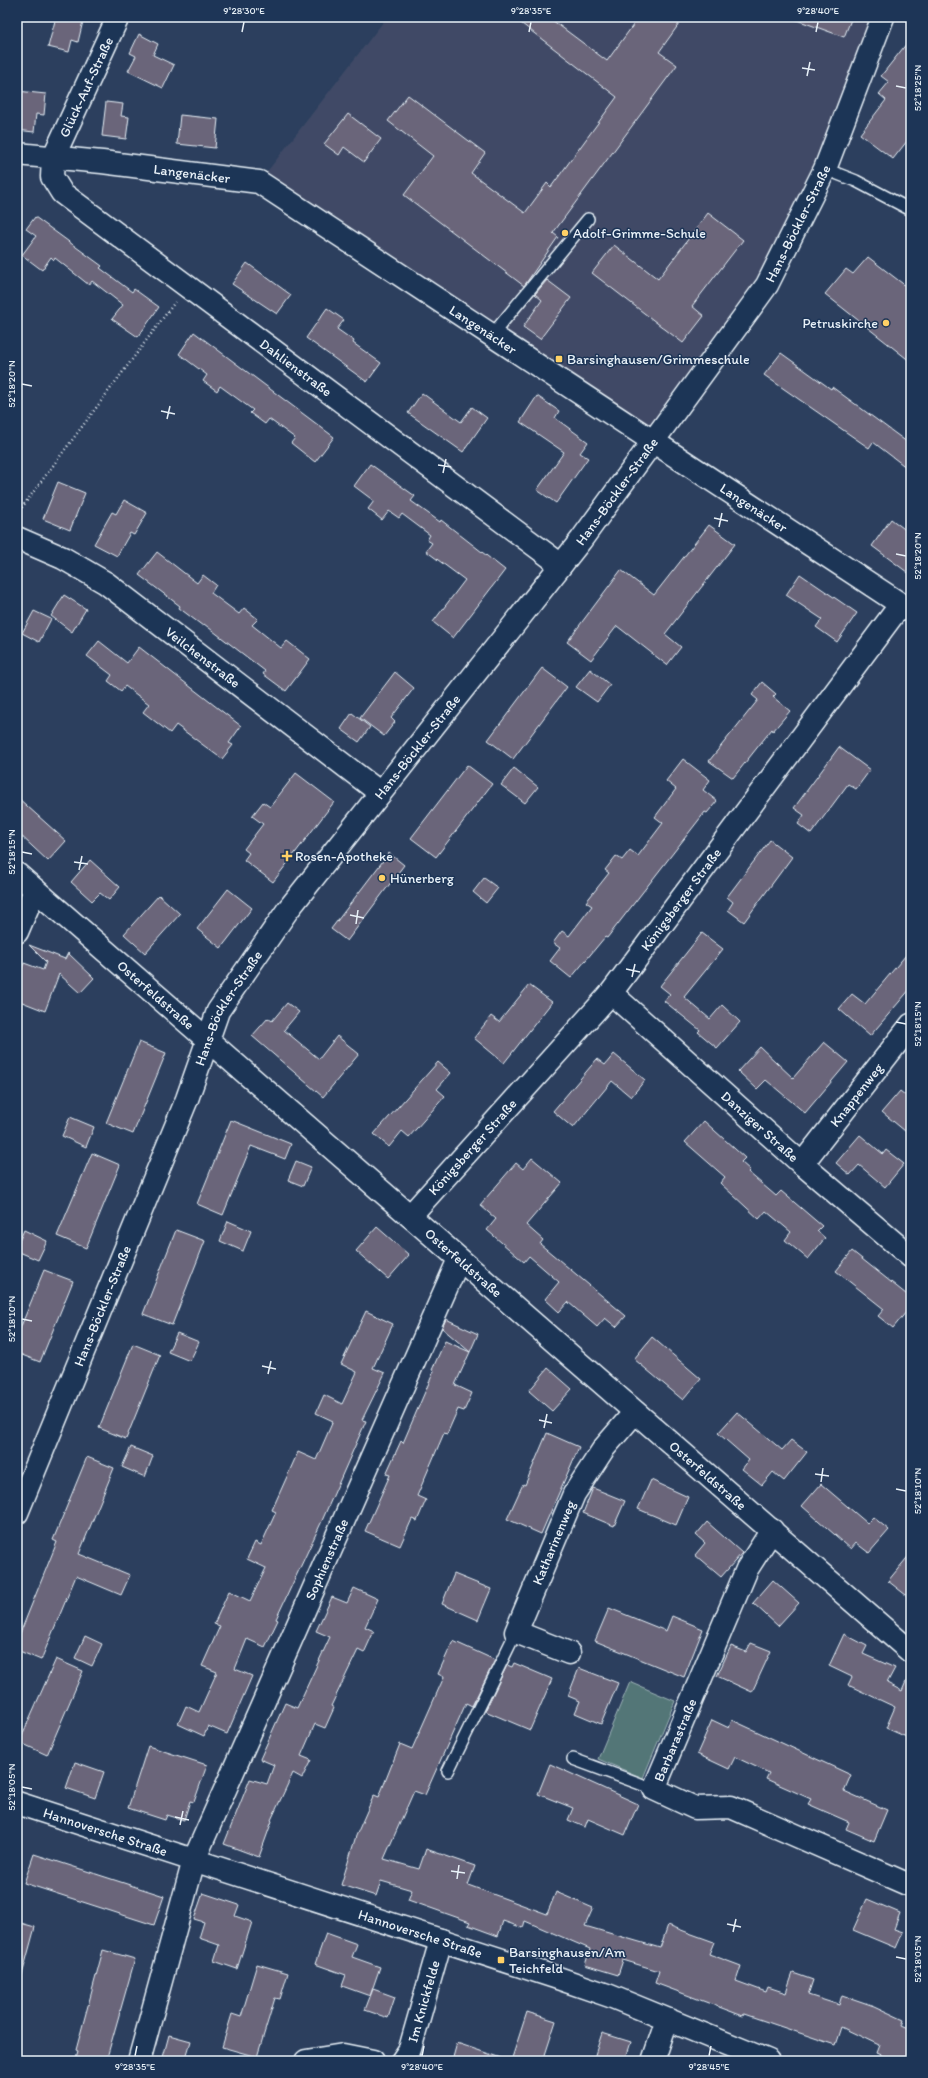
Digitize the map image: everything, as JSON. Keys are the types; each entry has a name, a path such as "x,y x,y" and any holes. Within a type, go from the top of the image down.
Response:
{"street":[{"name":"Glück-Auf-Straße","path":"53,158 118,17"},
{"name":"Hans-Böckler-Straße","path":"17,1513 187,1099 218,1011 287,911 561,565 767,285 825,169 883,17"},
{"name":"Langenäcker","path":"17,154 259,182 906,608"},
{"name":"Dahlienstraße","path":"53,158 52,177 62,193 561,565"},
{"name":"Veilchenstraße","path":"17,538 63,558 106,583 380,792"},
{"name":"Königsberger Straße","path":"410,1216 610,993 906,608"},
{"name":"Osterfeldstraße","path":"17,874 911,1652"},
{"path":"17,932 35,890"},
{"name":"Danziger Straße","path":"610,993 802,1164 911,1257"},
{"name":"Knappenweg","path":"802,1164 911,1025"},
{"name":"Sophienstraße","path":"194,1860 459,1259"},
{"name":"Katharinenweg","path":"516,1632 574,1494 604,1448 635,1412"},
{"name":"Barbarastraße","path":"772,1530 747,1570 654,1789 695,1808 731,1807 907,1884"},
{"path":"516,1632 570,1653"},
{"name":"Hannoversche Straße","path":"17,1803 569,1981 769,2061"},
{"path":"139,2061 194,1860"},
{"name":"Im Knickfelde","path":"402,2061 410,2049 441,1940"},
{"path":"653,2061 667,2020"},
{"path":"306,2061 343,2054 373,2061"}],"lane":[{"path":"825,169 856,181 911,210"},
{"path":"492,335 588,219"},
{"path":"448,1770 516,1632"},
{"path":"573,1758 654,1789"}],"path":[{"path":"17,514 187,286"}],"shaded area":[{"name":"Adolf-Grimme-Schule","path":"387,17 883,17 767,285 652,440 259,182"}],"green space":[{"path":"630,1682 675,1701 643,1778 598,1759"}],"building":[{"path":"56,17 84,17 78,42 72,40 69,52 48,47"},
{"path":"513,17 548,17 607,61 639,17 684,17 659,52 677,65 553,233 558,237 524,286 404,195 433,156 388,121 408,95 485,153 471,173 525,213 547,183 551,187 617,97"},
{"path":"795,17 852,17 844,37 794,19"},
{"path":"139,34 158,44 153,55 174,65 163,88 128,71 136,56 130,53"},
{"path":"911,38 911,136 893,159 860,134 886,100 879,94 889,82 881,76"},
{"path":"17,91 46,94 44,115 36,114 34,132 17,130"},
{"path":"106,102 123,104 121,116 129,117 126,139 102,136"},
{"path":"348,114 381,139 364,162 344,147 339,155 324,144"},
{"path":"180,115 218,119 215,148 177,144"},
{"path":"708,213 743,240 692,306 704,316 683,343 592,273 614,245 658,279"},
{"path":"35,217 102,266 100,268 132,292 134,289 159,307 138,337 112,319 123,305 92,281 89,285 55,258 54,260 51,257 42,270 22,255 36,236 26,229"},
{"name":"Petruskirche","path":"868,257 911,290 911,362 825,294 846,269 853,274"},
{"path":"247,263 291,295 277,314 232,284"},
{"path":"547,280 571,298 540,339 523,327 542,300 535,294"},
{"path":"327,308 344,320 337,329 354,341 353,343 381,363 367,382 306,338"},
{"path":"194,332 334,437 315,462 291,443 295,438 269,419 265,424 250,413 253,410 220,386 217,391 203,381 207,375 179,354"},
{"path":"781,353 831,389 832,387 911,445 911,471 873,442 869,448 764,375"},
{"path":"422,393 461,422 472,407 487,418 463,452 408,413"},
{"path":"537,396 559,411 555,418 588,442 580,453 588,458 556,503 537,490 564,452 520,422"},
{"path":"370,464 415,496 411,501 440,522 441,520 505,570 453,638 433,622 465,580 426,551 432,543 427,540 430,535 402,514 399,518 389,511 382,520 368,509 374,501 354,486"},
{"path":"58,482 85,493 70,530 43,519"},
{"path":"124,500 147,513 134,535 130,533 117,556 94,544 112,512 116,514"},
{"path":"891,519 911,534 911,575 872,546"},
{"path":"709,525 735,544 665,634 681,647 667,665 617,626 591,660 567,642 621,570 654,595"},
{"path":"157,552 197,583 203,575 216,585 211,593 239,614 244,608 258,619 252,625 281,648 287,641 310,659 286,691 263,674 265,671 204,624 203,626 179,608 180,606 139,575"},
{"path":"800,574 857,613 837,642 816,627 822,619 786,595"},
{"path":"64,595 86,609 72,632 51,616"},
{"path":"34,611 51,619 39,642 22,633"},
{"path":"99,641 127,663 139,647 241,726 229,743 233,745 222,759 176,725 170,733 143,712 149,704 125,686 121,691 108,681 112,675 87,656"},
{"path":"542,668 567,687 513,759 488,740"},
{"path":"590,669 610,685 597,702 576,687"},
{"path":"395,672 414,688 391,718 395,722 384,736 360,718"},
{"path":"762,682 776,694 773,697 790,711 773,731 772,729 733,778 709,761 758,700 752,695"},
{"path":"352,713 370,727 359,742 341,729"},
{"path":"839,747 870,770 856,789 848,784 811,834 798,824 804,815 794,808"},
{"path":"683,759 710,780 703,790 717,801 707,813 705,812 607,938 605,937 571,978 550,961 560,948 553,943 562,931 569,936 592,906 586,902 609,873 605,870 616,856 622,860 630,850 638,856 663,823 655,817 676,789 666,781"},
{"path":"467,765 492,784 436,857 411,838"},
{"path":"514,768 538,787 525,803 501,785"},
{"path":"296,773 334,802 273,882 244,860 249,853 244,849 263,824 252,816 263,802 270,807"},
{"path":"17,797 66,841 48,861 17,832"},
{"path":"770,840 792,857 744,922 728,910 733,902 727,897"},
{"path":"389,853 404,865 347,941 331,929"},
{"path":"90,860 120,887 109,900 100,893 92,901 71,882"},
{"path":"484,878 498,888 486,903 473,892"},
{"path":"228,889 252,908 221,948 197,929"},
{"path":"159,895 180,914 145,953 124,934"},
{"path":"702,933 723,949 684,997 710,1019 722,1005 740,1022 717,1048 698,1032 700,1030 664,1001 670,994 660,986"},
{"path":"29,945 65,959 68,953 94,978 80,993 59,974 45,1011 17,1000 17,980 24,963 43,970 46,962"},
{"path":"911,949 911,988 870,1036 839,1009 852,994 865,1004"},
{"path":"529,985 552,1002 504,1063 474,1038 491,1016 499,1022"},
{"path":"287,1003 299,1012 284,1030 319,1059 337,1036 359,1054 323,1097 252,1036 268,1018 272,1021"},
{"path":"139,1042 166,1053 133,1134 106,1123"},
{"path":"824,1042 848,1062 805,1113 766,1080 757,1089 738,1071 760,1047 793,1078"},
{"path":"614,1054 645,1080 631,1097 612,1081 573,1128 553,1111 597,1059 605,1065"},
{"path":"438,1062 451,1073 437,1089 445,1096 409,1137 402,1131 389,1147 374,1134"},
{"path":"900,1091 911,1100 911,1136 882,1112"},
{"path":"70,1117 94,1127 86,1147 62,1136"},
{"path":"231,1120 291,1144 285,1159 251,1146 223,1215 197,1204"},
{"path":"704,1121 745,1158 741,1162 750,1170 748,1172 776,1196 781,1191 822,1226 817,1231 825,1238 808,1259 785,1240 791,1232 766,1211 759,1219 720,1183 725,1177 685,1142"},
{"path":"860,1135 883,1154 886,1150 904,1164 885,1187 859,1165 850,1175 836,1163"},
{"path":"92,1153 120,1165 86,1248 57,1236"},
{"path":"532,1158 562,1183 526,1225 543,1240 540,1244 626,1316 616,1327 605,1318 597,1327 568,1302 559,1312 545,1299 559,1282 529,1256 524,1262 487,1230 496,1219 480,1205 516,1163 523,1169"},
{"path":"296,1161 311,1167 303,1186 288,1180"},
{"path":"228,1221 251,1231 243,1251 220,1241"},
{"path":"377,1227 409,1255 388,1279 356,1251"},
{"path":"24,1230 47,1241 38,1260 17,1251 17,1246"},
{"path":"176,1230 205,1241 172,1325 143,1314"},
{"path":"852,1251 911,1298 911,1306 893,1328 878,1316 884,1309 836,1271"},
{"path":"44,1270 73,1281 40,1362 17,1353 17,1336"},
{"path":"366,1311 393,1324 373,1368 385,1373 362,1420 366,1421 321,1523 276,1619 278,1620 265,1647 247,1639 235,1669 252,1676 227,1734 208,1726 204,1736 178,1724 186,1706 199,1712 217,1672 202,1666 220,1626 214,1624 229,1591 250,1601 266,1568 247,1559 255,1542 261,1545 276,1512 272,1510 298,1452 316,1460 333,1421 316,1413 324,1395 342,1404 357,1372 341,1364"},
{"path":"446,1319 478,1334 470,1352 442,1328"},
{"path":"177,1333 199,1342 190,1361 168,1352"},
{"path":"652,1337 701,1379 683,1400 634,1359"},
{"path":"445,1341 470,1352 455,1385 472,1393 464,1411 458,1409 447,1434 444,1433 417,1496 426,1500 417,1521 412,1519 400,1546 365,1531 390,1475 386,1474 401,1441 403,1443 434,1371 432,1370"},
{"path":"133,1344 160,1355 126,1439 99,1428"},
{"path":"548,1368 572,1389 552,1411 529,1391"},
{"path":"737,1412 782,1450 791,1440 807,1452 784,1481 773,1472 762,1485 742,1469 749,1460 718,1433"},
{"path":"547,1433 579,1447 541,1534 507,1519 523,1484 525,1485"},
{"path":"131,1447 153,1456 145,1477 122,1467"},
{"path":"87,1457 114,1468 79,1554 130,1575 121,1595 76,1576 41,1660 17,1650 17,1641 57,1542 53,1540"},
{"path":"651,1480 688,1497 676,1525 638,1509"},
{"path":"821,1484 867,1523 873,1517 889,1530 869,1553 856,1543 851,1549 802,1506"},
{"path":"593,1488 625,1501 614,1526 583,1513"},
{"path":"707,1522 742,1553 721,1577 695,1555 705,1543 696,1535"},
{"path":"911,1553 911,1599 888,1581"},
{"path":"454,1574 491,1589 478,1620 442,1604"},
{"path":"773,1580 799,1603 778,1626 753,1603"},
{"path":"354,1588 378,1599 365,1627 374,1631 364,1653 358,1650 331,1706 334,1708 325,1728 315,1724 301,1756 311,1760 302,1778 293,1773 271,1820 272,1821 259,1857 224,1844 250,1779 267,1784 274,1765 260,1759 285,1703 297,1708 330,1637 316,1631 332,1597 347,1603"},
{"path":"609,1608 666,1631 672,1616 703,1629 684,1677 595,1641"},
{"path":"844,1634 867,1646 863,1654 895,1668 887,1683 902,1691 911,1670 911,1739 886,1728 895,1707 848,1685 852,1677 829,1666"},
{"path":"85,1636 102,1644 92,1666 75,1658"},
{"path":"453,1641 495,1660 472,1706 466,1703 425,1795 414,1791 384,1859 419,1869 426,1849 475,1866 468,1885 547,1914 556,1892 593,1908 585,1926 660,1948 668,1925 714,1942 709,1954 741,1966 736,1981 766,1992 768,1987 786,1993 793,1973 813,1980 808,1995 839,2005 842,1995 874,2006 904,2020 902,2026 911,2030 911,2055 908,2061 894,2061 876,2053 879,2045 841,2027 835,2045 744,2014 743,2016 655,1983 659,1971 623,1960 618,1975 585,1965 590,1949 525,1921 523,1928 503,1921 498,1936 468,1925 470,1922 408,1900 412,1890 381,1881 376,1896 341,1885 356,1836 374,1795 379,1797 400,1744 412,1749 444,1677 438,1674"},
{"path":"751,1643 771,1651 752,1692 717,1676 731,1646 746,1652"},
{"path":"56,1659 83,1671 47,1755 19,1742"},
{"path":"514,1663 552,1679 530,1730 485,1711 507,1665 512,1667"},
{"path":"579,1668 618,1683 601,1724 575,1713 580,1701 568,1696"},
{"path":"712,1720 729,1728 732,1720 851,1775 844,1791 887,1810 874,1841 846,1829 849,1822 808,1804 811,1799 766,1779 769,1773 735,1757 729,1769 697,1754"},
{"path":"148,1746 207,1765 194,1802 190,1801 184,1820 167,1815 165,1820 128,1808"},
{"path":"75,1762 104,1772 95,1798 66,1788"},
{"path":"550,1764 638,1804 625,1835 588,1819 585,1827 568,1820 573,1808 538,1794"},
{"path":"34,1854 164,1896 154,1925 24,1883"},
{"path":"203,1893 239,1905 235,1916 252,1922 237,1969 214,1961 219,1945 199,1938 204,1922 194,1919"},
{"path":"867,1899 900,1913 894,1929 903,1932 896,1948 853,1930"},
{"path":"17,1922 35,1927 22,1975 17,1974"},
{"path":"326,1933 357,1944 352,1957 380,1967 370,1996 342,1986 346,1975 315,1964"},
{"path":"103,1950 135,1959 106,2061 75,2061 78,2051 76,2050"},
{"path":"257,1964 288,1973 280,1999 275,1998 257,2057 222,2047 232,2014 241,2017"},
{"path":"373,1989 395,1997 388,2018 365,2010"},
{"path":"527,2012 556,2021 543,2061 511,2061"},
{"path":"602,2033 631,2042 625,2061 593,2061"},
{"path":"169,2035 191,2041 185,2061 162,2061"},
{"path":"457,2043 501,2058 501,2061 452,2061"}],"place":[{"name":"Adolf-Grimme-Schule","path":"565,233"},
{"name":"Petruskirche","path":"886,323"},
{"name":"Barsinghausen/Grimmeschule","path":"559,359"},
{"name":"Rosen-Apotheke","path":"287,856"},
{"name":"Hünerberg","path":"382,878"},
{"name":"Barsinghausen/Am Teichfeld","path":"501,1960"}]}
